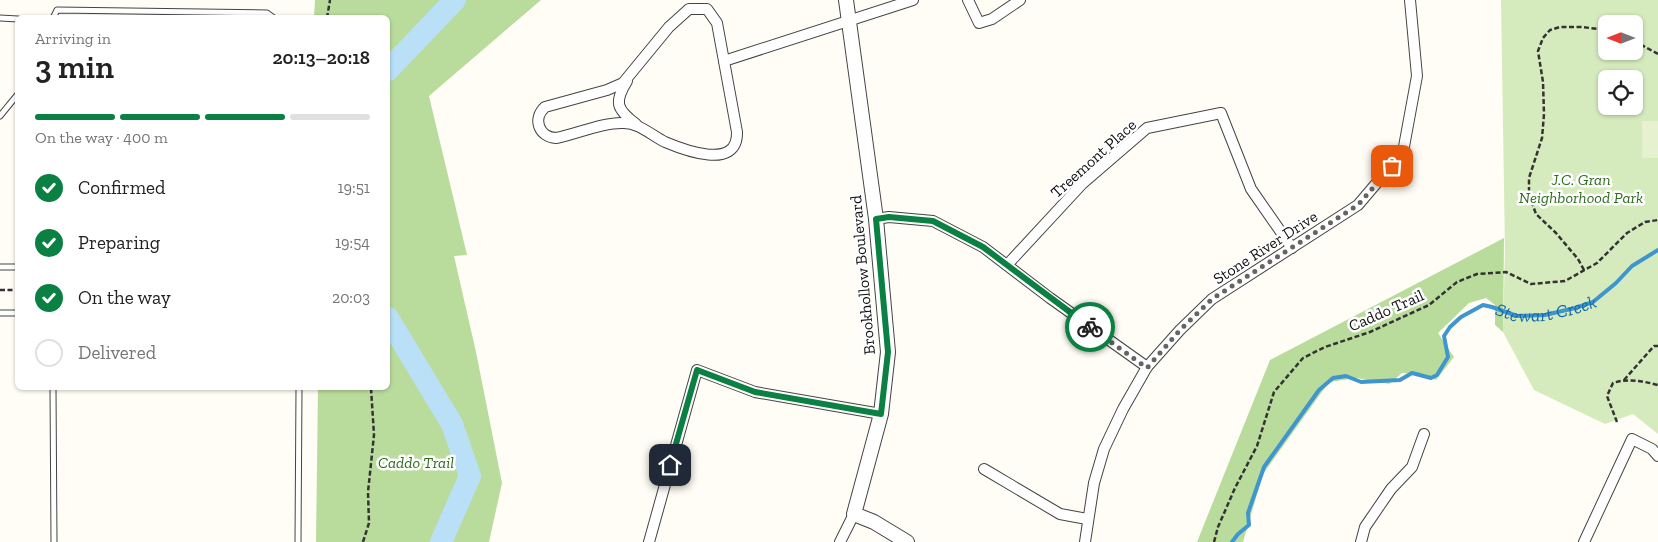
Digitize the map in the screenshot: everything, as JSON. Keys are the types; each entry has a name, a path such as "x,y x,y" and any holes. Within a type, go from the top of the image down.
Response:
{"street":[{"name":"Brookhollow Boulevard","path":"840,542 854,514 881,414 888,352 876,219 846,0"},
{"path":"724,61 913,0"},
{"path":"968,0 979,22 992,19 1020,0"},
{"name":"Stone River Drive","path":"1084,542 1094,483 1104,449 1123,409 1147,368 1180,330 1212,299 1358,205 1403,152 1418,76 1410,0"},
{"path":"633,71 619,95 618,104 623,114 645,130 662,140 689,150 717,155 729,152 735,145 737,137 717,23 707,9 688,9 669,27 623,83 612,89 547,106 539,114 538,125 544,134 553,138 617,123 632,124 645,130"},
{"name":"Treemont Place","path":"1007,265 1082,184 1147,128 1220,113 1251,188 1292,248"},
{"path":"876,219 889,217 933,221 983,247 1147,368"},
{"path":"649,542 697,370 755,392 881,414"},
{"path":"1361,542 1365,528 1391,489 1412,467 1424,434"},
{"path":"1584,542 1632,439 1652,449 1658,456"},
{"path":"984,469 1060,514 1087,519"},
{"path":"854,514 879,524 907,542"}],"lane":[{"path":"54,15 57,10 267,13 270,15"},
{"path":"0,18 15,19"},
{"path":"0,116 15,97"},
{"path":"0,267 15,267"},
{"path":"0,313 15,313"},
{"path":"53,390 54,542"},
{"path":"298,542 299,390"}],"path":[{"path":"328,15 330,0"},
{"path":"1584,270 1578,259 1556,233 1536,214 1529,196 1529,178 1542,138 1544,114 1543,82 1538,51 1542,38 1550,30 1560,27 1598,29"},
{"path":"1643,46 1658,54"},
{"name":"Caddo Trail","path":"1214,542 1221,519 1257,446 1274,392 1303,358 1324,347 1370,332 1429,305 1457,282 1477,274 1506,272 1531,284 1566,281 1596,264 1627,233 1646,222 1658,220"},
{"path":"0,290 15,290"},
{"path":"1624,380 1654,346 1658,346"},
{"path":"1617,422 1607,396 1613,383 1624,380 1644,381 1658,385"},
{"path":"363,542 369,523 368,492 374,435 371,390"}],"green space":[{"name":"Caddo Trail","path":"315,0 541,0 429,96 467,255 454,256 476,352 502,483 489,542 316,542 318,390 390,390 390,15 314,15"},
{"name":"J.C. Gran Neighborhood Park","path":"1501,0 1658,0 1658,434 1633,414 1605,424 1534,390 1503,332 1505,251"},
{"path":"1642,121 1658,121 1658,158 1642,158"},
{"path":"1504,238 1503,332 1495,325 1495,305 1486,298 1469,303 1438,333 1454,357 1436,380 1420,374 1402,373 1389,384 1357,378 1329,382 1263,474 1243,542 1197,542 1270,360"}],"waterway":[{"name":"Stewart Creek","path":"390,68 455,0"},
{"name":"Stewart Creek","path":"1232,542 1249,525 1248,513 1264,467 1319,390 1333,378 1346,376 1361,382 1400,380 1412,373 1431,378 1437,375 1448,357 1444,336 1450,327 1461,317 1483,305 1517,316 1545,315 1593,302 1616,283 1632,266 1658,250"},
{"name":"Stewart Creek","path":"390,321 452,424 470,476 441,542"}],"way so far":[{"path":"1090,327 1147,368 1180,330 1212,299 1358,205 1392,166"}],"route":[{"path":"670,465 697,370 755,392 881,414 888,352 876,219 889,217 933,221 983,247 1090,327"}]}
